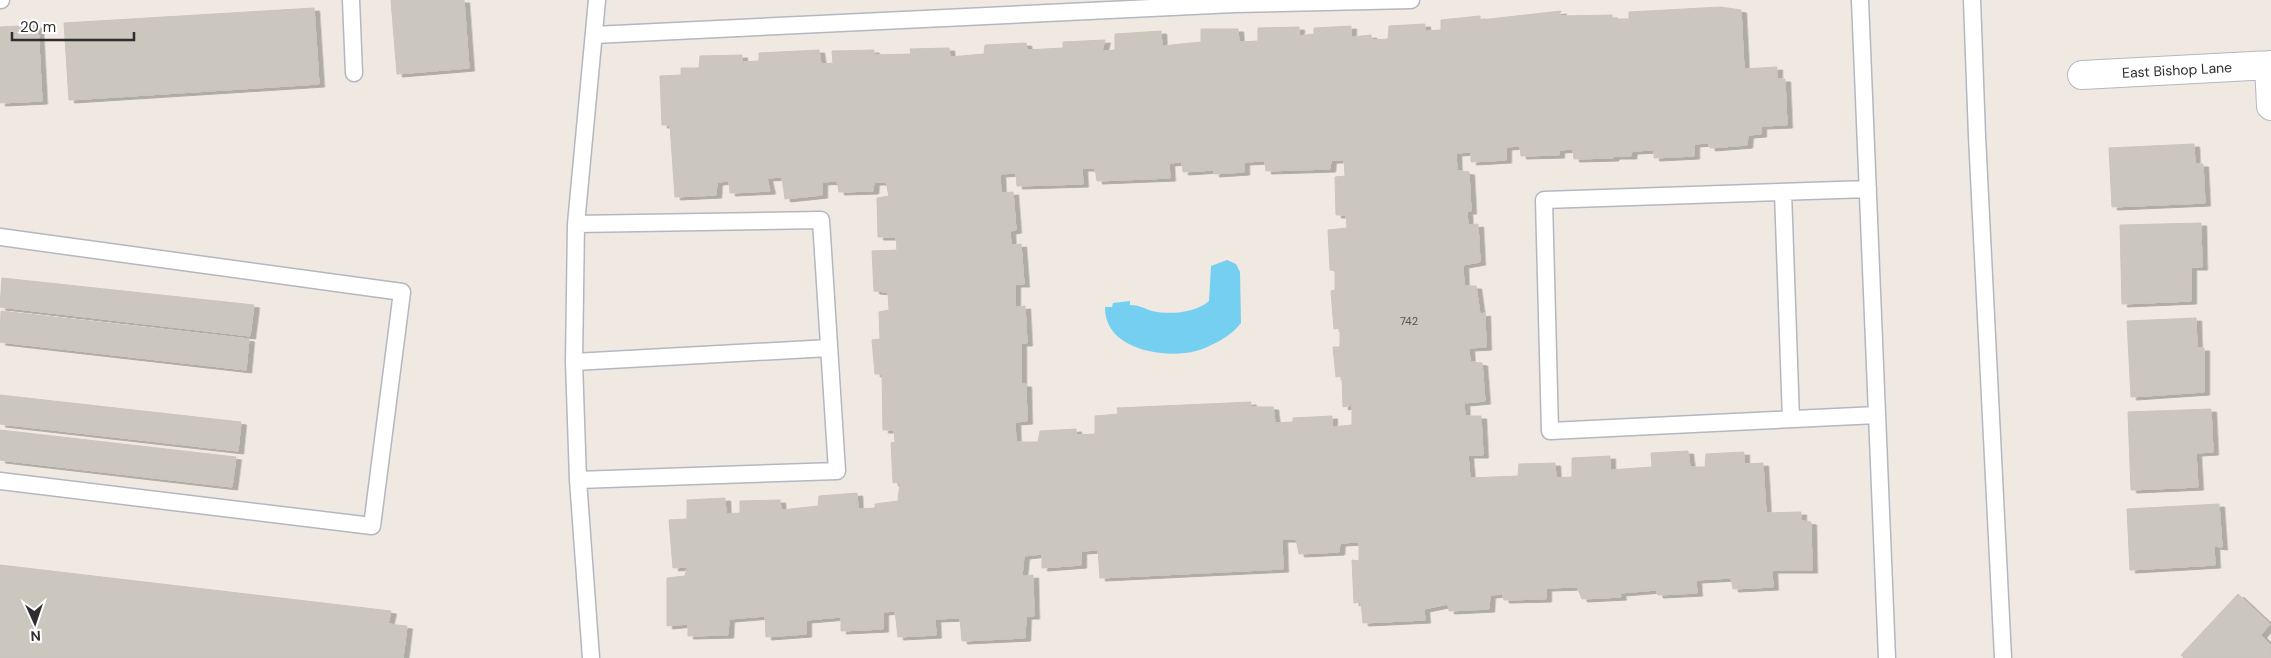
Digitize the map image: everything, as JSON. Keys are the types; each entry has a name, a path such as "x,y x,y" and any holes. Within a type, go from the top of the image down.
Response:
{"street":[{"name":"East Bishop Lane","path":"2082,75 2270,65"},
{"path":"2270,65 2271,106"}],"lane":[{"path":"351,0 354,73"},
{"path":"591,658 578,480 574,362 576,224 597,0"},
{"path":"594,35 1152,4 1411,0"},
{"path":"1860,0 1887,658"},
{"path":"1972,0 2003,658"},
{"path":"1868,189 1544,200 1550,431 1877,415"},
{"path":"1783,192 1791,419"},
{"path":"576,224 821,220 837,471 578,480"},
{"path":"0,237 402,292 372,526 0,481"},
{"path":"574,362 829,348"}],"water":[{"path":"1227,260 1236,264 1240,272 1241,323 1227,336 1215,343 1196,351 1183,353 1153,352 1125,342 1114,333 1107,322 1105,307 1112,307 1113,303 1130,301 1130,305 1167,313 1182,312 1203,305 1209,301 1211,266"}],"building":[{"path":"391,0 464,0 469,68 397,74"},
{"path":"1721,7 1741,10 1744,69 1777,67 1777,79 1785,79 1787,125 1761,126 1761,134 1748,135 1747,145 1710,148 1708,143 1694,144 1694,156 1654,158 1654,150 1632,151 1631,156 1574,159 1573,149 1559,150 1559,155 1521,156 1520,146 1506,147 1506,160 1471,162 1471,152 1456,153 1457,171 1469,172 1471,211 1467,211 1468,225 1478,224 1480,262 1463,265 1464,286 1476,286 1480,314 1485,313 1486,347 1469,348 1470,362 1482,363 1485,401 1464,403 1465,416 1481,416 1483,455 1468,455 1470,478 1518,476 1519,464 1555,463 1556,478 1572,477 1572,458 1610,456 1610,470 1652,467 1651,453 1688,451 1690,467 1705,467 1706,454 1744,452 1744,464 1763,463 1766,513 1801,512 1801,521 1811,522 1812,570 1772,570 1773,587 1733,589 1731,578 1696,580 1697,593 1658,595 1656,590 1620,593 1621,597 1582,599 1577,587 1546,588 1546,599 1504,600 1502,594 1490,595 1489,609 1449,611 1448,604 1424,609 1425,620 1363,623 1361,602 1354,603 1352,560 1359,561 1359,542 1340,543 1339,552 1299,554 1296,539 1282,539 1283,569 1100,578 1098,550 1081,551 1081,565 1042,568 1042,554 1024,556 1022,576 1033,575 1034,616 1026,616 1025,638 962,641 960,618 935,619 936,635 898,637 895,611 883,612 883,629 841,631 841,617 806,620 806,634 766,637 765,616 729,619 728,635 688,636 688,624 667,626 667,578 685,576 687,567 673,568 669,520 687,519 687,500 725,498 726,514 740,513 740,501 780,500 781,510 818,506 819,496 857,493 858,509 875,508 875,504 898,501 900,482 893,483 891,443 895,442 894,430 883,430 882,374 875,374 872,340 880,339 879,312 889,310 888,292 874,291 872,251 897,250 896,237 878,237 877,198 889,196 886,182 874,182 873,191 839,192 837,181 822,182 822,195 785,199 782,177 767,178 770,191 730,193 729,181 717,182 716,195 675,197 670,125 662,125 660,76 681,75 681,68 699,68 700,56 742,55 742,62 759,61 759,53 819,50 821,64 833,63 832,51 874,50 874,55 911,54 910,49 949,48 950,57 984,54 985,45 1026,43 1027,50 1063,48 1063,42 1105,40 1102,51 1115,50 1115,34 1161,31 1162,46 1201,42 1201,29 1238,29 1239,42 1258,41 1258,28 1299,27 1299,36 1314,34 1314,28 1351,26 1351,37 1371,35 1372,40 1388,39 1389,26 1425,24 1425,31 1441,30 1441,20 1480,16 1480,20 1561,11 1559,16 1612,15 1612,19 1629,19 1629,12","holes":["1331,160 1344,160 1345,176 1335,177 1336,215 1346,215 1347,228 1328,230 1330,270 1335,271 1335,290 1331,291 1334,329 1340,328 1340,347 1333,347 1336,377 1342,376 1343,407 1352,405 1352,425 1332,427 1332,416 1293,418 1293,422 1275,423 1273,407 1250,407 1251,402 1117,408 1118,414 1095,416 1095,434 1076,435 1076,429 1040,431 1038,442 1016,442 1015,422 1027,421 1026,384 1021,384 1021,343 1027,343 1025,306 1015,307 1015,284 1024,284 1021,244 1011,245 1010,231 1016,230 1013,192 1001,193 1000,174 1016,173 1017,186 1083,184 1082,168 1095,168 1097,181 1170,178 1169,163 1182,162 1183,172 1214,170 1214,174 1244,172 1244,162 1265,161 1266,171 1330,169"]},
{"path":"314,8 319,84 69,100 64,23"},
{"path":"38,25 42,101 0,103 0,27"},
{"path":"2194,144 2195,164 2203,164 2205,203 2112,207 2109,148"},
{"path":"2201,223 2202,267 2191,267 2191,301 2122,304 2120,225"},
{"path":"2,278 254,305 250,336 0,307"},
{"path":"1,311 249,339 246,370 0,342"},
{"path":"2196,318 2197,348 2204,348 2204,392 2131,397 2127,321"},
{"path":"0,395 241,422 238,451 0,424"},
{"path":"2211,409 2213,452 2196,453 2198,487 2131,490 2128,412"},
{"path":"0,430 236,457 232,487 0,460"},
{"path":"2219,504 2222,547 2214,546 2215,565 2130,570 2127,509"},
{"path":"0,565 391,611 388,624 407,626 403,658 0,658"},
{"path":"2238,594 2270,624 2261,635 2271,645 2271,658 2184,658 2181,655"}]}
